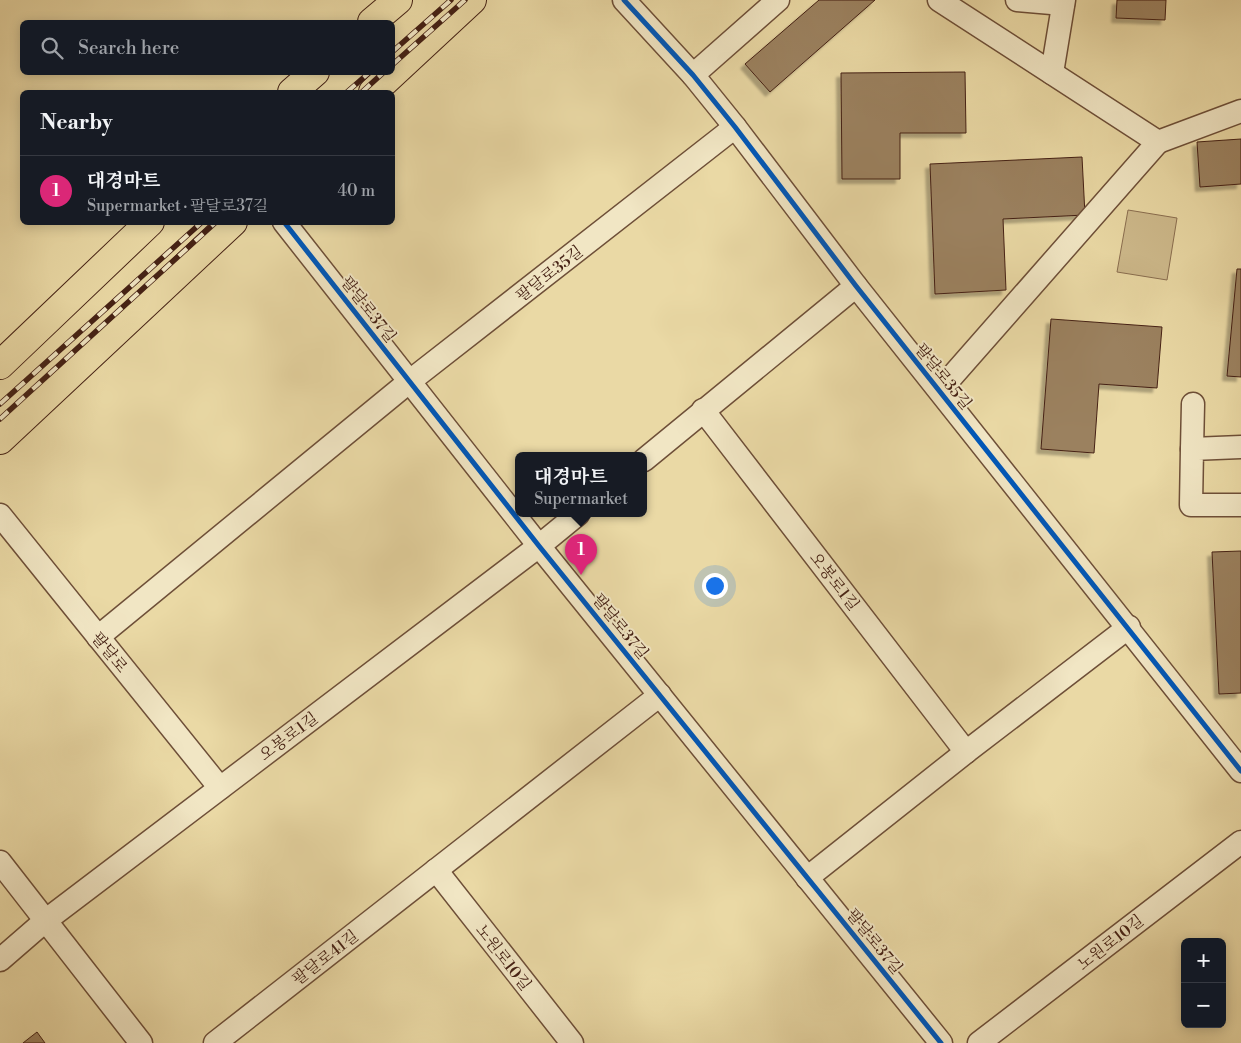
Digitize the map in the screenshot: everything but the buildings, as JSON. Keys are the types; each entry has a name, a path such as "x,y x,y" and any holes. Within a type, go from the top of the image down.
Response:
{"main road":[{"path":"374,20 398,0"},
{"path":"395,72 472,0"},
{"path":"294,90 312,75"},
{"path":"375,90 391,75"},
{"path":"0,365 147,225"},
{"path":"0,440 230,225"}],"street":[{"name":"팔달로35길","path":"624,0 693,75 735,127 856,286 1241,770"},
{"path":"693,75 778,0"},
{"path":"939,0 1158,142"},
{"path":"1017,0 1063,2 1052,73"},
{"path":"940,390 1158,142 1241,111"},
{"name":"팔달로35길","path":"410,381 735,127"},
{"name":"팔달로37길","path":"286,225 515,515"},
{"path":"647,458 856,286"},
{"path":"98,637 410,381"},
{"path":"1193,404 1191,505 1241,505"},
{"name":"오봉로1길","path":"704,410 966,752"},
{"path":"1192,449 1241,447"},
{"name":"팔달로","path":"0,515 220,788"},
{"name":"팔달로37길","path":"516,517 941,1043"},
{"name":"오봉로1길","path":"0,960 45,921 539,546 574,517"},
{"path":"808,878 966,752 1129,627"},
{"path":"436,870 660,696"},
{"name":"노원로10길","path":"979,1043 1241,842"},
{"path":"0,862 141,1043"},
{"name":"팔달로41길","path":"215,1043 436,870"},
{"name":"노원로10길","path":"436,870 572,1043"}],"shaded area":[{"path":"1128,210 1177,218 1167,280 1117,272"}],"railway":[{"path":"395,49 451,0"},
{"path":"395,62 465,0"},
{"path":"349,90 367,75"},
{"path":"364,90 381,75"},
{"path":"0,404 199,225"},
{"path":"0,419 213,225"}],"cycle path":[{"path":"624,0 693,75 735,127 856,286 1241,771"},
{"path":"286,225 515,516"},
{"path":"516,517 941,1043"}],"place":[{"name":"대경마트","path":"581,575"}]}
